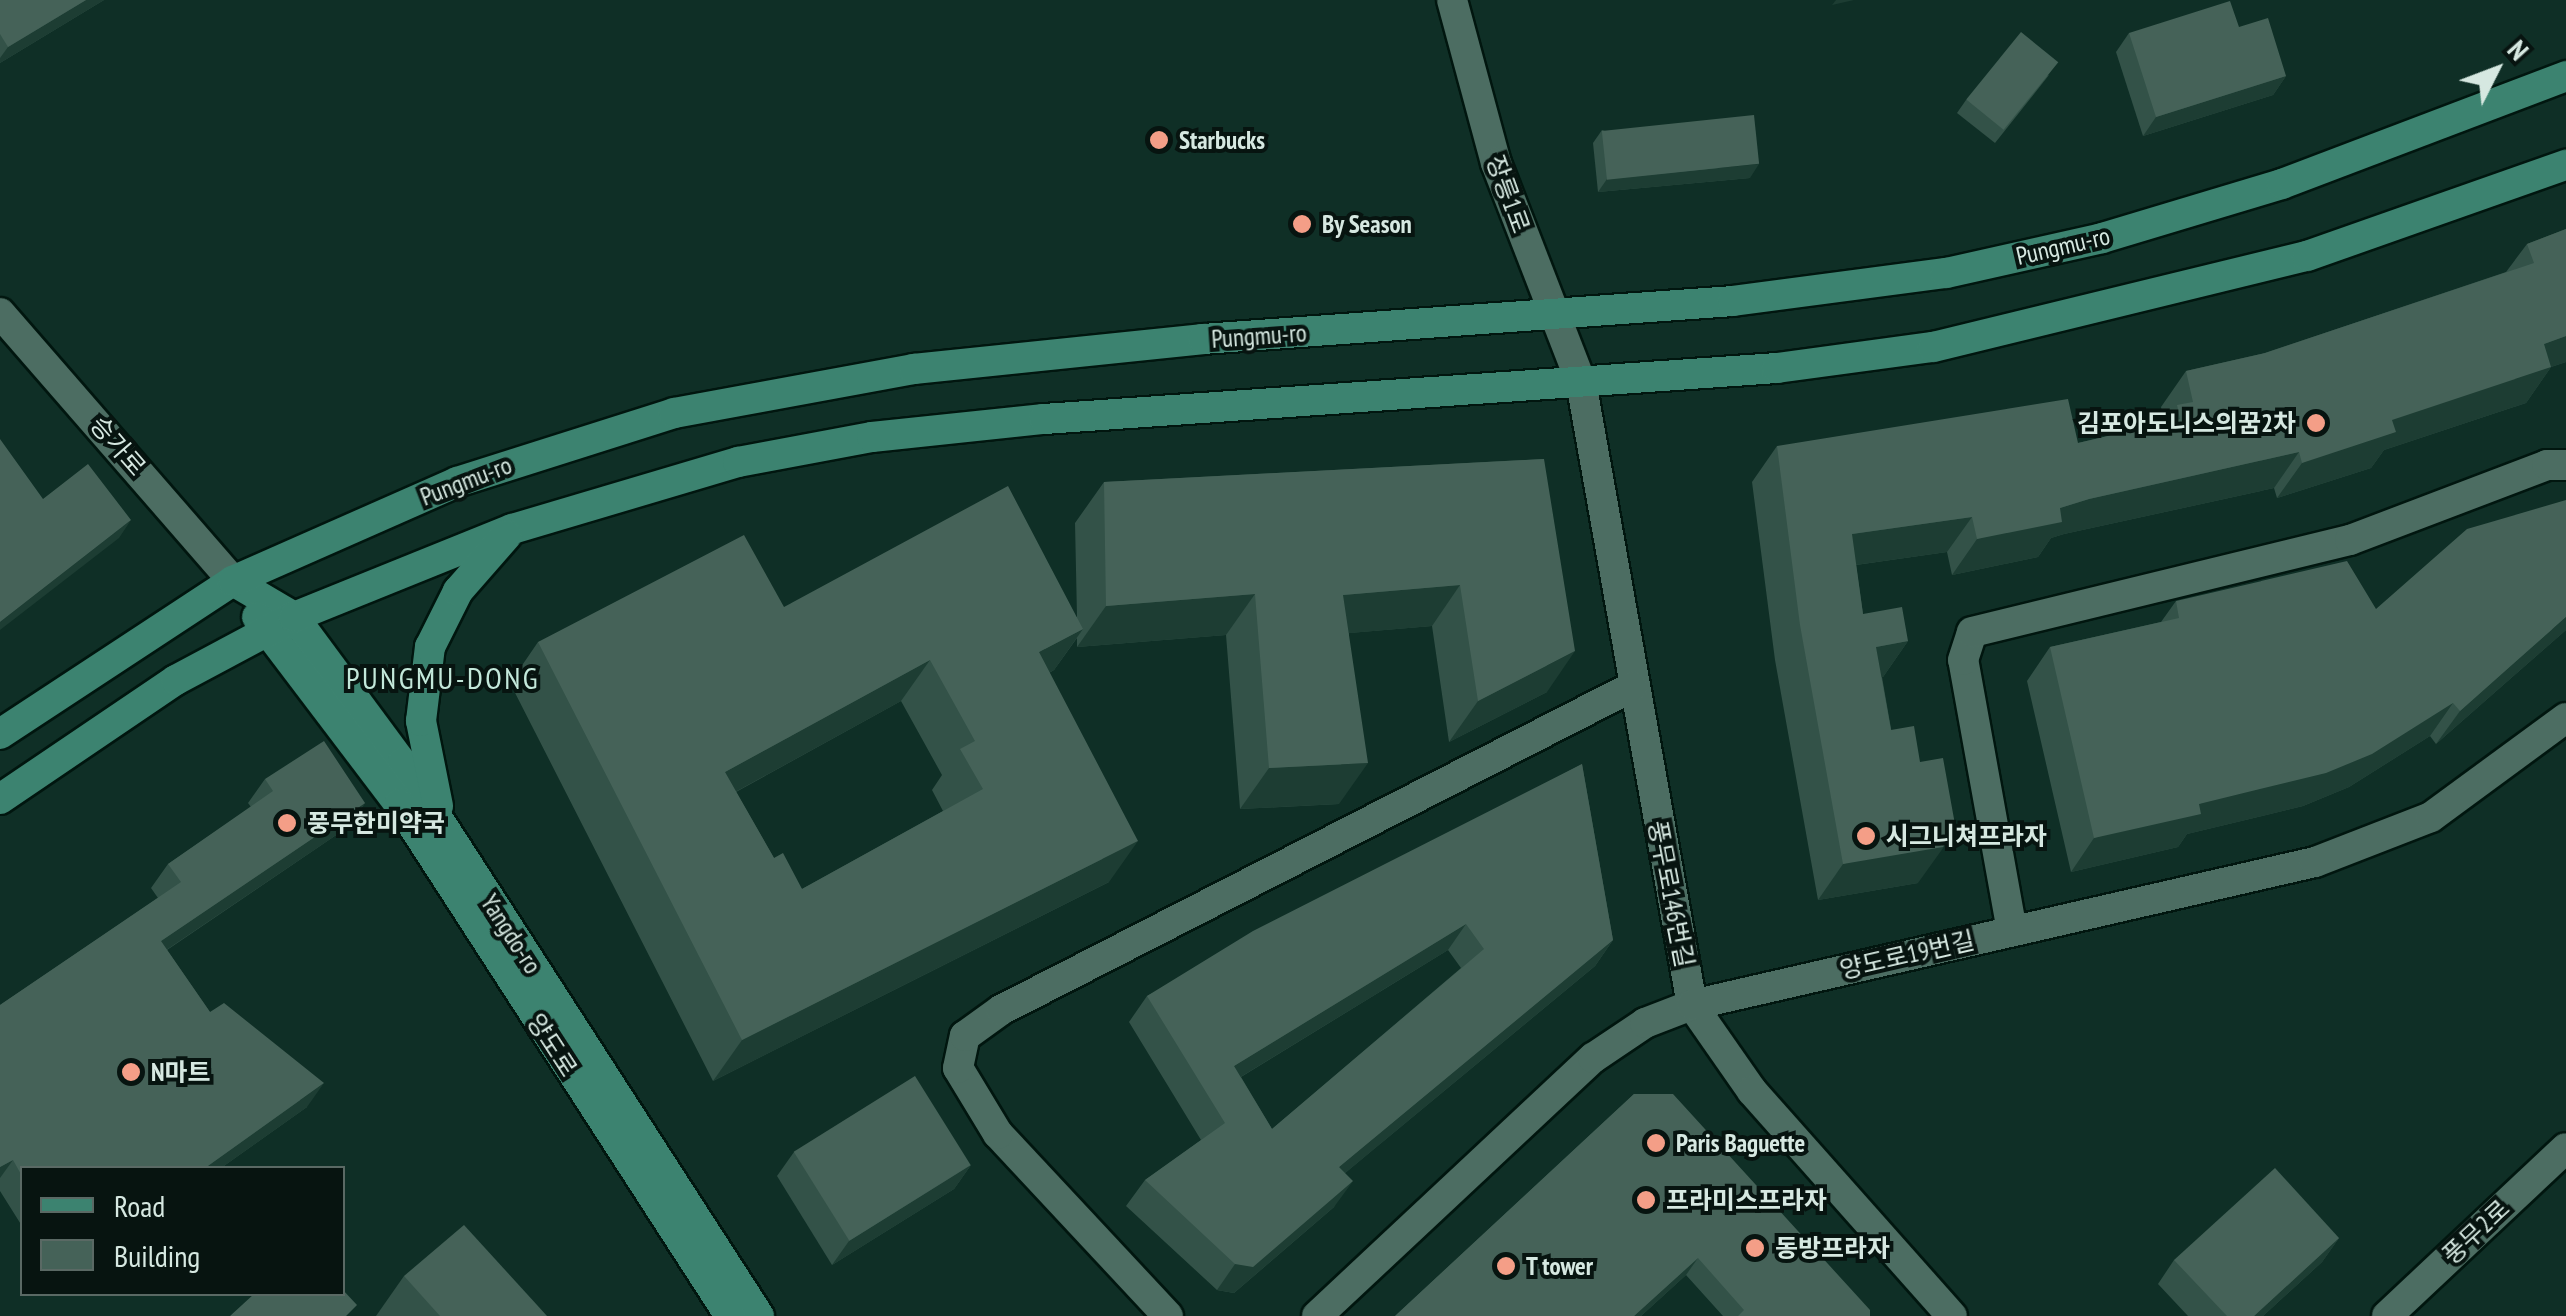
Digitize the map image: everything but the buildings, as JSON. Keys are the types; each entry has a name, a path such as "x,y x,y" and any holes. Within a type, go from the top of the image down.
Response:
{"street":[{"name":"장릉1로","path":"1452,0 1496,163 1581,382"},
{"name":"Pungmu-ro","path":"0,734 233,581 457,482 573,442 800,386 1203,339 1554,317 1946,274 2102,238 2414,138 2566,76"},
{"path":"0,799 176,680 294,617 512,530 738,462 872,438 1044,419 1581,382 1933,348 2075,317 2308,256 2566,165"},
{"name":"승가로","path":"0,314 233,581"},
{"name":"풍무로146번길","path":"1581,382 1632,688 1692,1005 1752,1091 1952,1316"},
{"path":"2012,931 1963,660 1972,632 2350,540 2547,464 2566,465"},
{"path":"444,828 421,721 430,647 458,591 512,530"},
{"name":"Yangdo-ro","path":"233,581 294,617 444,828 759,1316"},
{"name":"양도로","path":"233,581 399,804 730,1316"},
{"path":"1168,1316 998,1134 958,1068 965,1036 1001,1010 1632,688"},
{"name":"양도로19번길","path":"1317,1316 1593,1058 1645,1023 1692,1005 2236,884 2390,836 2469,794 2566,718"},
{"name":"풍무2로","path":"2387,1316 2566,1148"}],"place":[{"name":"Starbucks","path":"1159,140"},
{"name":"By Season","path":"1302,224"},
{"name":"김포아도니스의꿈2차","path":"2316,423"},
{"name":"풍무한미약국","path":"287,823"},
{"name":"시그니쳐프라자","path":"1866,836"},
{"name":"N마트","path":"131,1072"},
{"name":"Paris Baguette","path":"1656,1143"},
{"name":"프라미스프라자","path":"1646,1200"},
{"name":"동방프라자","path":"1755,1248"},
{"name":"T tower","path":"1506,1266"}],"district":[{"name":"PUNGMU-DONG","path":"443,678"}]}
